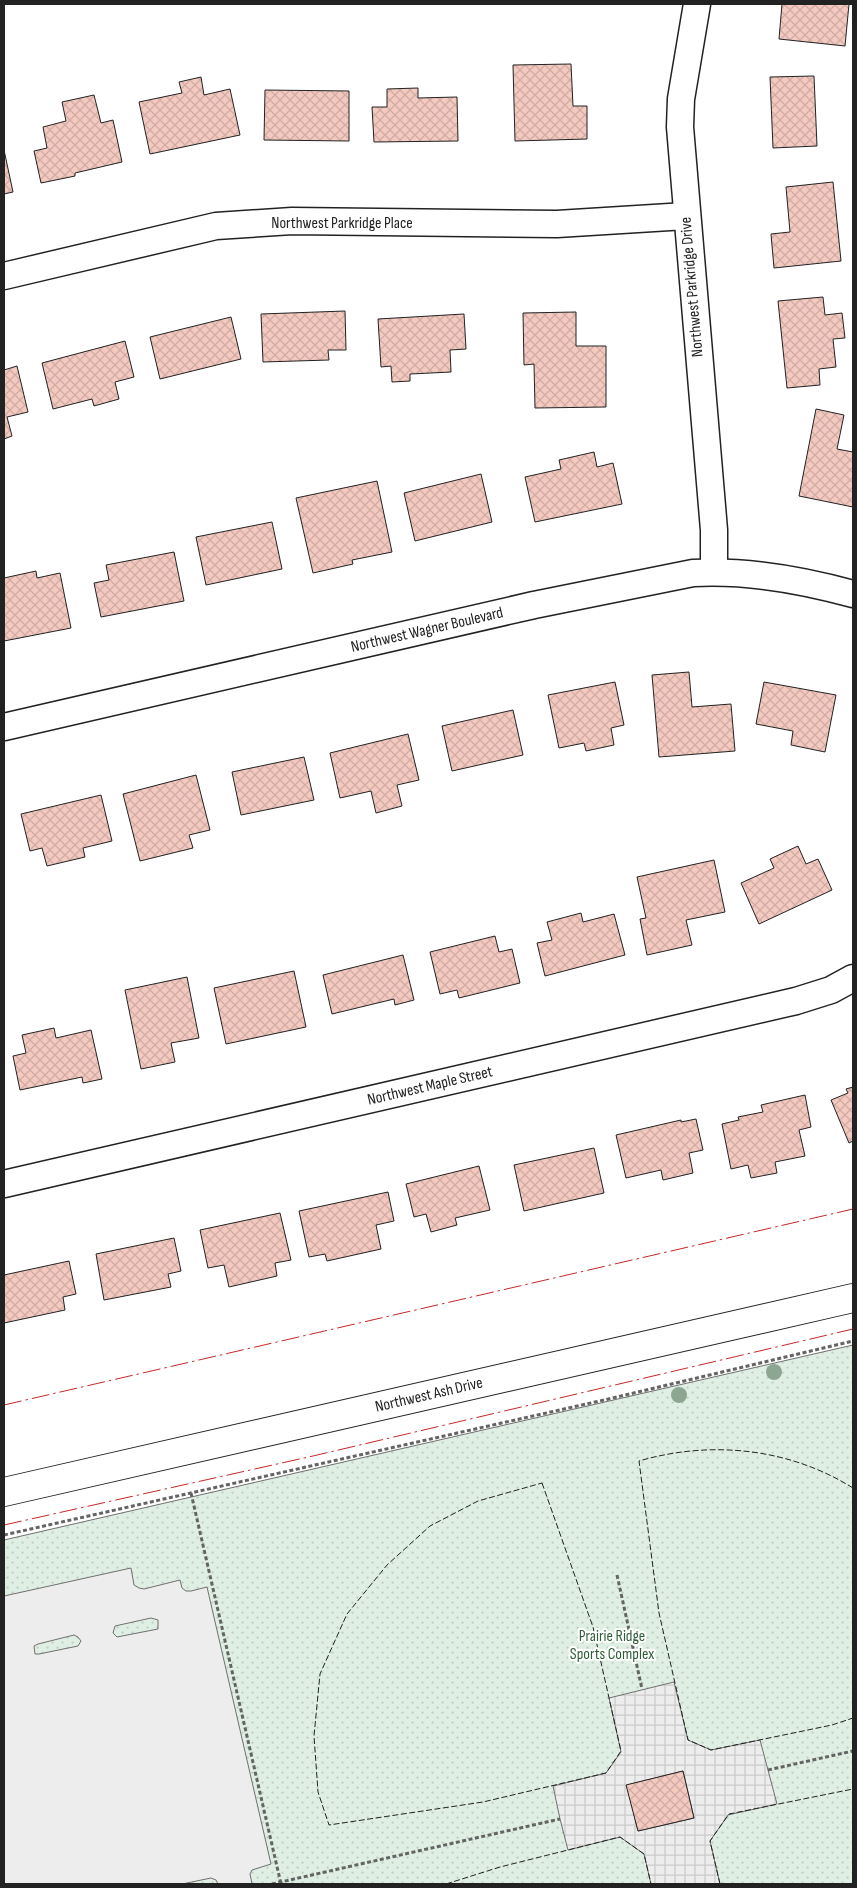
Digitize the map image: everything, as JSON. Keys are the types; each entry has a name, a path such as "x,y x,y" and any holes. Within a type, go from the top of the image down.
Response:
{"street":[{"name":"Northwest Parkridge Drive","path":"697,4 681,99 680,127 686,216 714,530 714,571"},
{"name":"Northwest Parkridge Place","path":"4,276 216,226 252,222 557,224 686,216"},
{"name":"Northwest Wagner Boulevard","path":"4,727 673,576 714,571 787,580 832,588 853,594"},
{"name":"Northwest Maple Street","path":"4,1184 796,1001 831,990 853,978"},
{"name":"Northwest Ash Drive","path":"4,1492 853,1298"}],"path":[{"path":"4,1535 853,1341"},
{"path":"191,1493 281,1883"},
{"path":"616,1575 642,1689"},
{"path":"768,1770 853,1751"},
{"path":"272,1884 560,1819"}],"green space":[{"name":"Prairie Ridge Sports Complex","path":"853,1345 853,1884 4,1884 4,1540"}],"shaded area":[{"path":"131,1568 134,1585 139,1588 144,1589 180,1580 182,1588 186,1591 207,1587 271,1864 252,1870 250,1874 252,1884 218,1884 216,1880 211,1878 182,1884 4,1884 4,1596","holes":["151,1618 158,1620 158,1629 117,1637 113,1633 115,1626","74,1635 81,1641 78,1646 35,1654 34,1646 38,1644"]},
{"path":"674,1682 688,1740 711,1750 760,1740 777,1804 728,1815 710,1841 720,1884 651,1884 644,1854 620,1837 568,1850 553,1786 606,1773 621,1752 609,1698","holes":["683,1771 694,1818 638,1831 627,1785"]}],"building":[{"path":"782,4 849,4 845,46 779,39"},
{"path":"571,64 573,106 587,106 587,139 515,141 513,65"},
{"path":"814,76 817,146 773,148 770,77"},
{"path":"201,77 204,95 230,89 240,135 150,154 139,102 182,93 179,82"},
{"path":"418,88 418,98 457,97 458,141 374,142 372,107 387,107 387,89"},
{"path":"265,90 349,91 349,141 264,140"},
{"path":"94,95 101,123 113,120 122,162 75,173 75,176 41,183 34,151 47,148 43,127 66,121 62,102"},
{"path":"4,150 13,192 4,194"},
{"path":"833,182 841,261 774,268 771,234 790,232 786,187"},
{"path":"823,297 825,315 842,313 845,338 833,339 836,367 819,369 820,385 787,388 778,301"},
{"path":"345,311 346,350 328,350 329,360 263,362 261,314"},
{"path":"576,312 576,346 606,346 606,407 535,408 534,364 524,365 523,313"},
{"path":"464,314 466,349 450,350 451,372 410,374 410,381 392,382 391,366 381,367 378,319"},
{"path":"231,317 241,359 160,379 150,337"},
{"path":"125,341 134,377 115,382 119,399 94,406 92,399 53,409 42,363"},
{"path":"17,366 28,412 7,417 12,436 4,439 4,370"},
{"path":"816,409 844,415 837,449 853,452 853,507 799,496"},
{"path":"594,452 597,467 613,463 622,504 535,522 525,477 561,469 559,460"},
{"path":"481,474 492,522 415,541 404,493"},
{"path":"377,481 392,552 352,560 353,564 313,573 296,498"},
{"path":"272,522 282,569 206,585 196,537"},
{"path":"174,552 184,601 101,617 94,583 109,580 106,565"},
{"path":"36,571 37,578 60,573 71,628 4,641 4,578"},
{"path":"689,672 692,707 731,704 735,751 659,757 652,675"},
{"path":"615,682 624,725 611,728 614,745 586,751 584,743 559,748 548,695"},
{"path":"764,682 836,695 825,752 791,745 793,731 756,724"},
{"path":"513,710 523,755 452,771 442,726"},
{"path":"408,734 419,780 397,785 402,806 376,813 371,791 340,798 330,753"},
{"path":"304,757 314,800 241,815 232,772"},
{"path":"196,775 210,830 189,835 193,848 140,861 123,794"},
{"path":"101,795 112,841 83,848 85,857 47,866 42,848 30,851 21,814"},
{"path":"798,846 806,864 818,859 832,890 759,924 741,883 774,868 770,859"},
{"path":"714,860 725,912 686,920 692,945 647,955 640,919 646,918 637,877"},
{"path":"581,913 583,922 614,914 625,955 545,976 537,943 552,940 547,922"},
{"path":"495,936 499,952 512,949 520,983 459,998 457,990 440,994 430,952"},
{"path":"403,955 414,1000 395,1005 394,999 332,1014 323,975"},
{"path":"294,971 306,1027 226,1044 214,988"},
{"path":"187,977 199,1038 171,1043 175,1062 141,1069 125,990"},
{"path":"54,1028 56,1038 91,1030 102,1079 83,1083 82,1077 20,1090 13,1056 26,1053 22,1035"},
{"path":"853,1087 853,1141 849,1143 831,1100 848,1093 846,1089"},
{"path":"805,1095 811,1127 799,1130 805,1156 775,1162 777,1173 751,1178 748,1165 731,1169 722,1124 739,1120 738,1117 763,1112 761,1105"},
{"path":"696,1119 703,1150 689,1153 693,1173 663,1180 661,1170 626,1178 616,1135 681,1120 681,1122"},
{"path":"594,1148 604,1193 524,1211 514,1165"},
{"path":"479,1166 490,1210 455,1218 457,1225 431,1232 426,1214 414,1217 406,1184"},
{"path":"388,1192 394,1221 376,1225 381,1249 327,1261 325,1254 309,1257 299,1211"},
{"path":"280,1213 291,1260 275,1263 277,1276 229,1287 224,1265 208,1268 200,1230"},
{"path":"174,1238 181,1271 168,1274 171,1287 104,1300 96,1254"},
{"path":"69,1261 76,1294 63,1297 65,1310 4,1323 4,1275"},
{"path":"683,1771 694,1818 638,1831 626,1785"}],"fence":[{"path":"853,1488 828,1474 803,1464 776,1456 749,1452 694,1451 666,1454 639,1461 659,1613 688,1740 711,1750 832,1725 853,1718"},
{"path":"542,1483 593,1627 621,1751 606,1773 483,1802 329,1825 318,1792 314,1736 320,1674 347,1614 387,1565 430,1526 478,1501 542,1483"},
{"path":"720,1884 710,1841 729,1814 853,1789"},
{"path":"446,1884 500,1867 620,1837 644,1854 651,1884"}],"power":[{"path":"4,1405 853,1209"},
{"path":"4,1525 313,1456 853,1329"}]}
